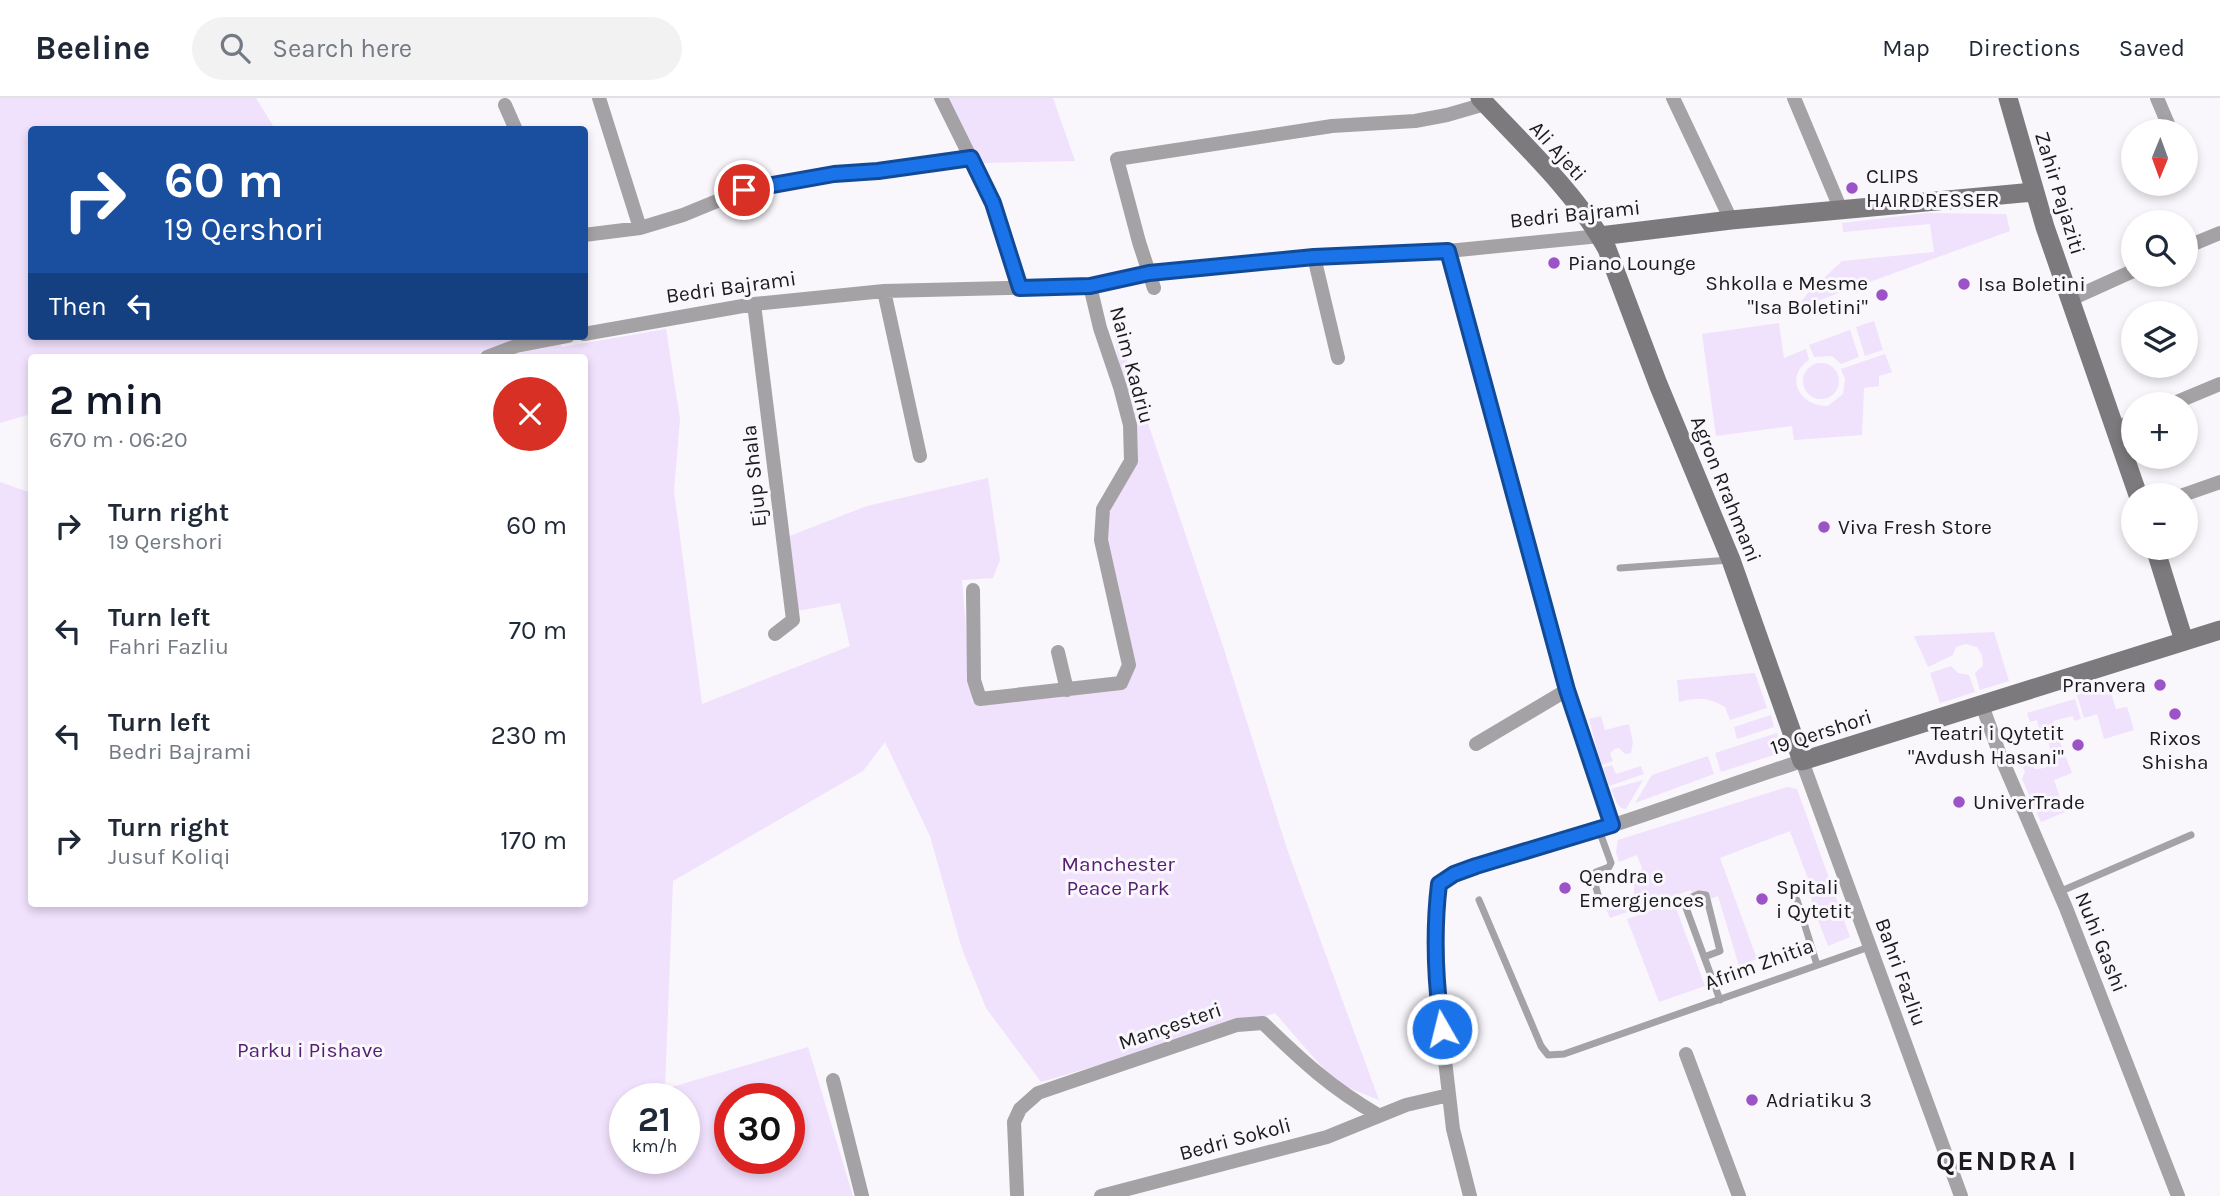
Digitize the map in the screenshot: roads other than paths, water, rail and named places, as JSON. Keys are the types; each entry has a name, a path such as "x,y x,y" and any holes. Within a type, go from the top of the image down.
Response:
{"main road":[{"name":"Zahir Pajaziti","path":"2008,98 2034,192 2069,300 2134,483"},
{"name":"Ali Ajeti","path":"1483,101 1558,182 1600,236"},
{"name":"Bedri Bajrami","path":"1600,236 1731,220 2034,192"},
{"name":"Agron Rrahmani","path":"1600,236 1731,560 1802,761"},
{"path":"2159,560 2184,641"},
{"name":"19 Qershori","path":"1802,761 2220,630"}],"street":[{"path":"599,98 640,228"},
{"path":"941,98 993,203 1020,288"},
{"path":"1672,98 1731,220"},
{"path":"1794,98 1841,210"},
{"path":"2157,98 2166,119"},
{"path":"1154,288 1117,159 1332,126 1415,121 1447,115 1483,101"},
{"path":"505,105 514,126"},
{"path":"588,234 640,228 683,215 744,190 834,174 878,171 971,158"},
{"path":"2198,242 2220,233"},
{"name":"Bedri Bajrami","path":"588,333 754,304 884,291 1090,286 1149,273 1314,257 1448,251 1600,236"},
{"path":"1448,251 1605,828"},
{"path":"1314,257 1338,358"},
{"path":"2069,300 2121,276"},
{"name":"Naim Kadriu","path":"973,590 974,680 980,699 1121,683 1129,665 1101,540 1103,509 1131,461 1130,425 1090,286"},
{"path":"884,291 920,456"},
{"name":"Ejup Shala","path":"754,304 793,620 775,634"},
{"path":"495,354 516,346 547,340"},
{"path":"2198,393 2220,384"},
{"path":"2114,429 2121,426"},
{"path":"2198,490 2220,482"},
{"path":"1058,652 1067,690"},
{"path":"1476,744 1567,690"},
{"name":"Nuhi Gashi","path":"1982,705 2000,755 2059,892 2178,1196"},
{"name":"19 Qershori","path":"1449,1095 1437,991 1434,930 1439,884 1454,874 1476,866 1605,828 1802,761"},
{"name":"Bahri Fazliu","path":"1802,761 1961,1196"},
{"name":"Mançesteri","path":"1014,1195 1014,1122 1020,1109 1038,1093 1237,1025 1263,1023 1342,1094 1378,1115"},
{"path":"1685,1054 1739,1196"},
{"path":"833,1080 862,1196"},
{"path":"1378,1115 1449,1095 1453,1129 1470,1196"},
{"name":"Bedri Sokoli","path":"1101,1196 1327,1136 1378,1115"}],"lane":[{"path":"1620,568 1731,560"},
{"path":"1601,905 1593,877 1596,872 1609,867 1611,863 1605,828"},
{"path":"2059,892 2191,835"},
{"path":"1704,957 1720,951 1706,895 1699,894 1685,900 1685,905 1704,957 1720,1000"},
{"name":"Afrim Zhitia","path":"1479,900 1541,1046 1548,1055 1564,1054 1869,947"},
{"path":"1797,900 1817,965"}],"place":[{"name":"CLIPS HAIRDRESSER","path":"1852,188"},
{"name":"Piano Lounge","path":"1554,263"},
{"name":"Isa Boletini","path":"1964,284"},
{"name":"Shkolla e Mesme \"Isa Boletini\"","path":"1882,295"},
{"name":"Viva Fresh Store","path":"1824,527"},
{"name":"Pranvera","path":"2160,685"},
{"name":"Rixos Shisha","path":"2175,714"},
{"name":"Teatri i Qytetit \"Avdush Hasani\"","path":"2078,745"},
{"name":"UniverTrade","path":"1959,802"},
{"name":"Qendra e Emergjences","path":"1565,888"},
{"name":"Spitali i Qytetit","path":"1762,899"},
{"name":"Adriatiku 3","path":"1752,1100"}],"district":[{"name":"QENDRA I","path":"2007,1160"}],"park label":[{"name":"Manchester Peace Park","path":"1118,876"},
{"name":"Parku i Pishave","path":"310,1050"}]}
